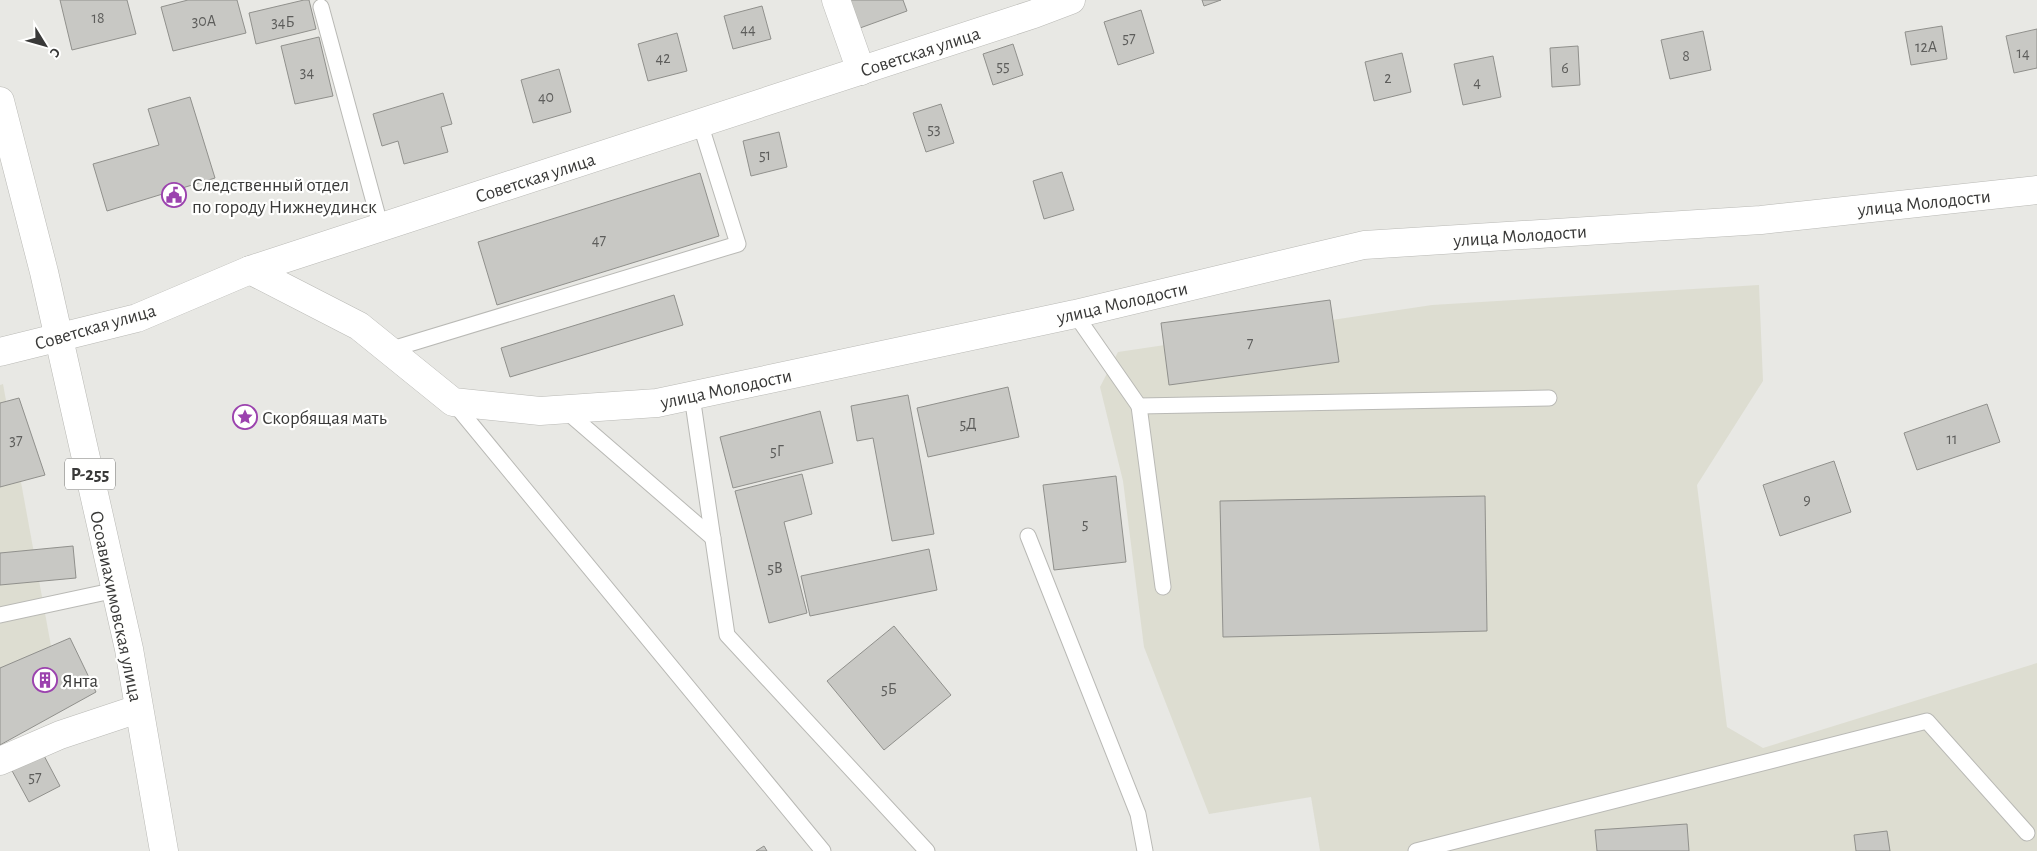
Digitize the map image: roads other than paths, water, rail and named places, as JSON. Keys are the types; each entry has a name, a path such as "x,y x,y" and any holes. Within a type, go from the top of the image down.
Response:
{"main road":[{"path":"836,0 862,70"},
{"name":"Советская улица","path":"0,352 137,318 250,270 1034,14 1071,0"},
{"name":"Осоавиахимовская улица","path":"0,100 44,272 129,649 164,851"},
{"name":"улица Молодости","path":"453,402 540,411 657,403 1075,314 1364,245 1761,220 2037,190"},
{"path":"250,270 359,326 453,402"},
{"path":"0,761 60,735 138,709"}],"lane":[{"path":"321,8 381,228"},
{"path":"388,350 738,244 700,123"},
{"path":"1075,314 1139,406 1163,587"},
{"path":"692,396 727,635 927,851"},
{"path":"1139,406 1549,398"},
{"path":"453,402 823,851"},
{"path":"565,410 713,538"},
{"path":"1028,536 1138,814 1145,851"},
{"path":"0,615 116,590"},
{"path":"1416,851 1927,720 2027,832"}],"place":[{"name":"Следственный отдел по городу Нижнеудинск","path":"174,195"},
{"name":"Скорбящая мать","path":"245,417"},
{"name":"Янта","path":"45,680"}]}
